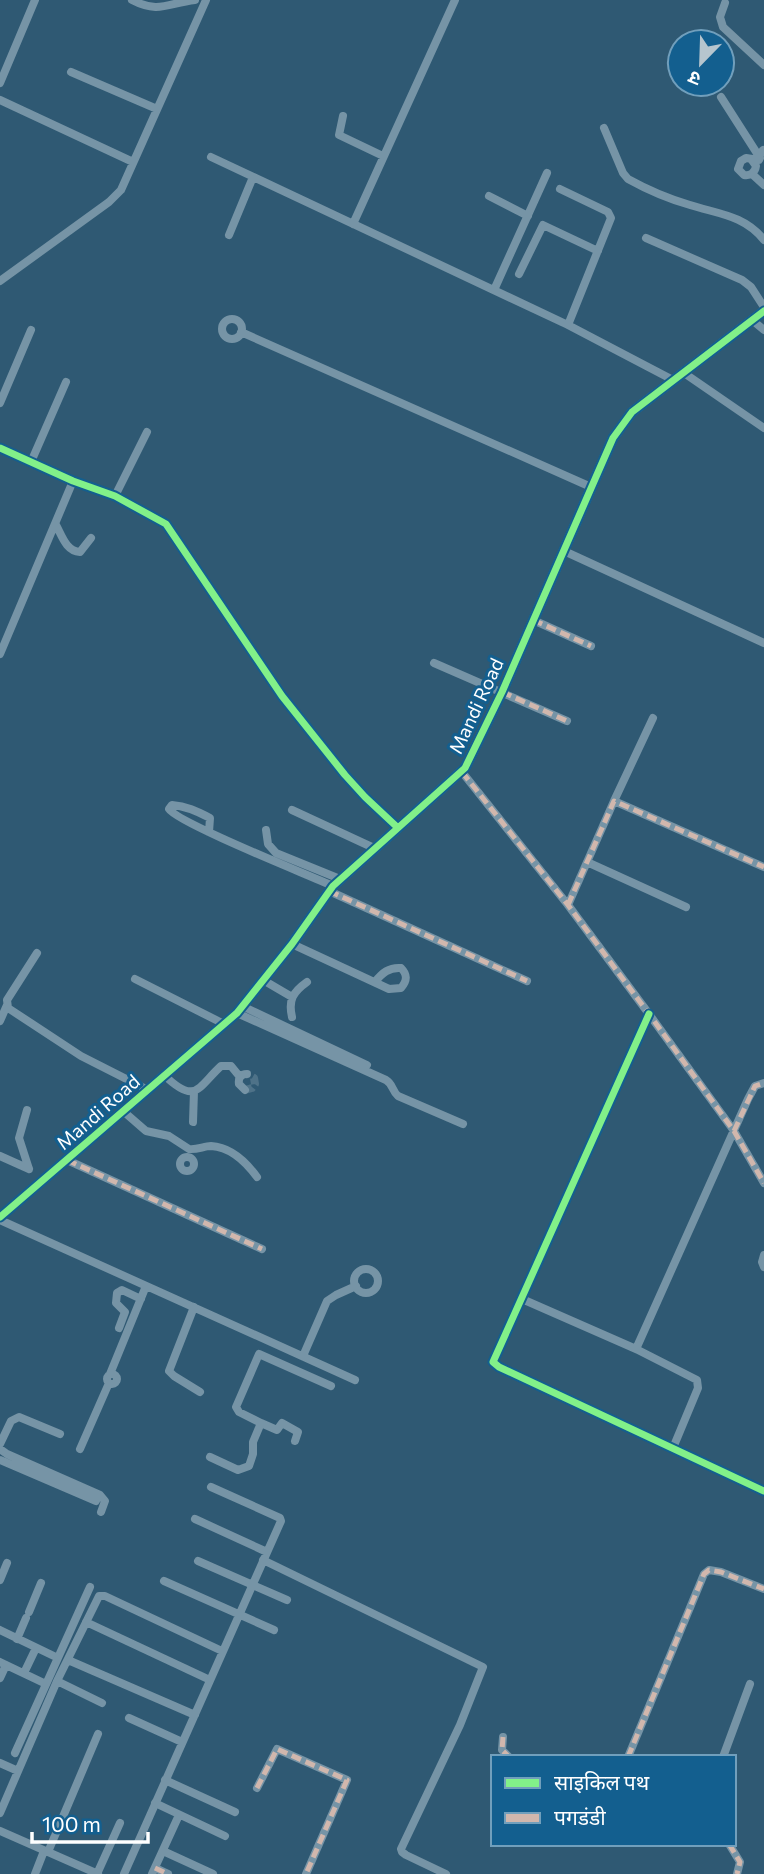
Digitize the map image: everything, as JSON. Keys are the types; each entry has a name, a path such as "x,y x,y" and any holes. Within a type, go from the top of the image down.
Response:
{"street":[{"path":"0,83 35,0"},
{"path":"0,281 117,195 206,1 195,0 162,8 145,7 132,0"},
{"path":"353,224 455,0"},
{"path":"725,3 720,17 723,27 764,65"},
{"path":"71,72 157,109"},
{"path":"721,98 760,158 746,158 741,161 738,169 744,175 752,174"},
{"path":"0,100 133,162"},
{"path":"343,116 339,135 383,156"},
{"path":"604,128 628,179 686,204 731,215 750,225 764,240"},
{"path":"211,157 568,325 673,380"},
{"path":"751,159 756,166 752,174"},
{"path":"494,290 547,173"},
{"path":"752,174 764,186"},
{"path":"229,236 253,177"},
{"path":"560,189 608,212 611,218 568,325"},
{"path":"489,197 528,216"},
{"path":"519,274 543,225 598,251"},
{"path":"646,238 742,280 751,287 764,309"},
{"name":"Mandi Road","path":"1,1215 224,1024 292,944 334,885 462,772 502,692 613,438 632,412 764,309"},
{"path":"752,320 764,330"},
{"path":"0,402 31,330"},
{"path":"241,332 591,487"},
{"path":"684,373 764,428"},
{"path":"31,462 66,382"},
{"path":"116,496 147,432"},
{"path":"0,448 73,481 116,496 159,519 170,529 282,696 345,775 397,827"},
{"path":"0,654 73,481"},
{"path":"56,525 67,546 73,551 83,550 91,538"},
{"path":"564,551 764,643"},
{"path":"533,620 591,646"},
{"path":"434,663 567,721"},
{"path":"568,905 653,718"},
{"path":"462,772 568,905 649,1014 734,1131 764,1183"},
{"path":"614,801 764,867"},
{"path":"209,832 210,818 185,806 172,805 169,809 177,817 209,832 334,885"},
{"path":"292,810 374,848"},
{"path":"266,830 268,844 276,853 334,885 527,981"},
{"path":"587,862 686,907"},
{"path":"292,944 375,982"},
{"path":"0,1021 11,992 37,953"},
{"path":"135,979 224,1024"},
{"path":"263,980 292,997"},
{"path":"292,1017 292,997 307,982"},
{"path":"7,1005 29,1024 72,1051 148,1090"},
{"path":"239,1009 368,1065"},
{"path":"239,1009 386,1080 398,1096 463,1124"},
{"path":"649,1014 494,1358 494,1364 764,1490"},
{"path":"164,1075 182,1089 194,1091 205,1086 221,1066 231,1066 244,1075 239,1084 244,1090"},
{"path":"636,1349 755,1086 764,1083"},
{"path":"193,1122 194,1091"},
{"path":"0,1156 29,1169 19,1139 27,1110"},
{"path":"123,1111 146,1131 169,1136 188,1154 210,1146 228,1151 244,1161 257,1177"},
{"path":"67,1160 262,1249"},
{"path":"1,1215 146,1286 355,1380"},
{"path":"764,1255 764,1267"},
{"path":"80,1449 146,1286"},
{"path":"303,1356 327,1301 356,1286"},
{"path":"119,1328 125,1312 116,1303 117,1293 122,1290 141,1299"},
{"path":"522,1299 636,1349 694,1378 698,1382 673,1448"},
{"path":"194,1307 169,1371 200,1392"},
{"path":"295,1441 298,1431 292,1427 282,1423 277,1430 239,1412 236,1407 259,1354 331,1385"},
{"path":"312,1377 318,1363"},
{"path":"60,1434 19,1417 11,1421 0,1446 7,1454 100,1495 105,1501 101,1512"},
{"path":"209,1457 236,1469 247,1469 253,1457 253,1442 261,1423"},
{"path":"0,1460 96,1501"},
{"path":"124,1874 281,1519 211,1487"},
{"path":"195,1519 483,1667 460,1725 401,1849 406,1856 446,1874"},
{"path":"198,1561 287,1601"},
{"path":"0,1580 7,1563"},
{"path":"629,1755 704,1574 713,1570 721,1572 764,1589"},
{"path":"164,1581 274,1630"},
{"path":"17,1639 41,1583"},
{"path":"0,1813 57,1681 90,1587"},
{"path":"15,1753 46,1684 102,1595 222,1651"},
{"path":"86,1622 210,1680"},
{"path":"0,1630 36,1648 195,1715"},
{"path":"24,1674 36,1648"},
{"path":"0,1678 3,1664 46,1684"},
{"path":"57,1681 102,1703"},
{"path":"724,1755 750,1684"},
{"path":"129,1718 182,1742"},
{"path":"35,1874 98,1734"},
{"path":"503,1737 502,1750 507,1755"},
{"path":"257,1788 278,1749 347,1780 306,1874"},
{"path":"0,1763 19,1771"},
{"path":"165,1780 235,1812"},
{"path":"155,1803 225,1836"},
{"path":"168,1874 154,1871 179,1815"},
{"path":"0,1831 97,1874 120,1823"},
{"path":"731,1846 740,1862 737,1874"},
{"path":"163,1851 213,1874"}],"tunnel":[{"path":"245,1090 255,1084 254,1078 247,1074"}],"marked path":[{"path":"533,620 591,646"},
{"path":"502,692 567,721"},
{"path":"462,772 568,905 649,1014 734,1131 764,1183"},
{"path":"568,905 614,801 764,867"},
{"path":"329,891 527,981"},
{"path":"734,1131 755,1086 764,1083"},
{"path":"67,1160 262,1249"},
{"path":"629,1755 704,1574 709,1570 721,1572 764,1589"},
{"path":"503,1737 502,1750 507,1755"},
{"path":"257,1788 277,1749 347,1780 306,1874"},
{"path":"730,1846 740,1862 737,1874"},
{"path":"155,1868 168,1874"}],"cycle path":[{"path":"0,1217 237,1013 292,944 333,886 465,768 502,692 613,438 632,412 764,311"},
{"path":"0,448 73,481 115,496 166,524 282,696 345,775 397,827"},
{"path":"649,1014 493,1362 764,1491"}]}
